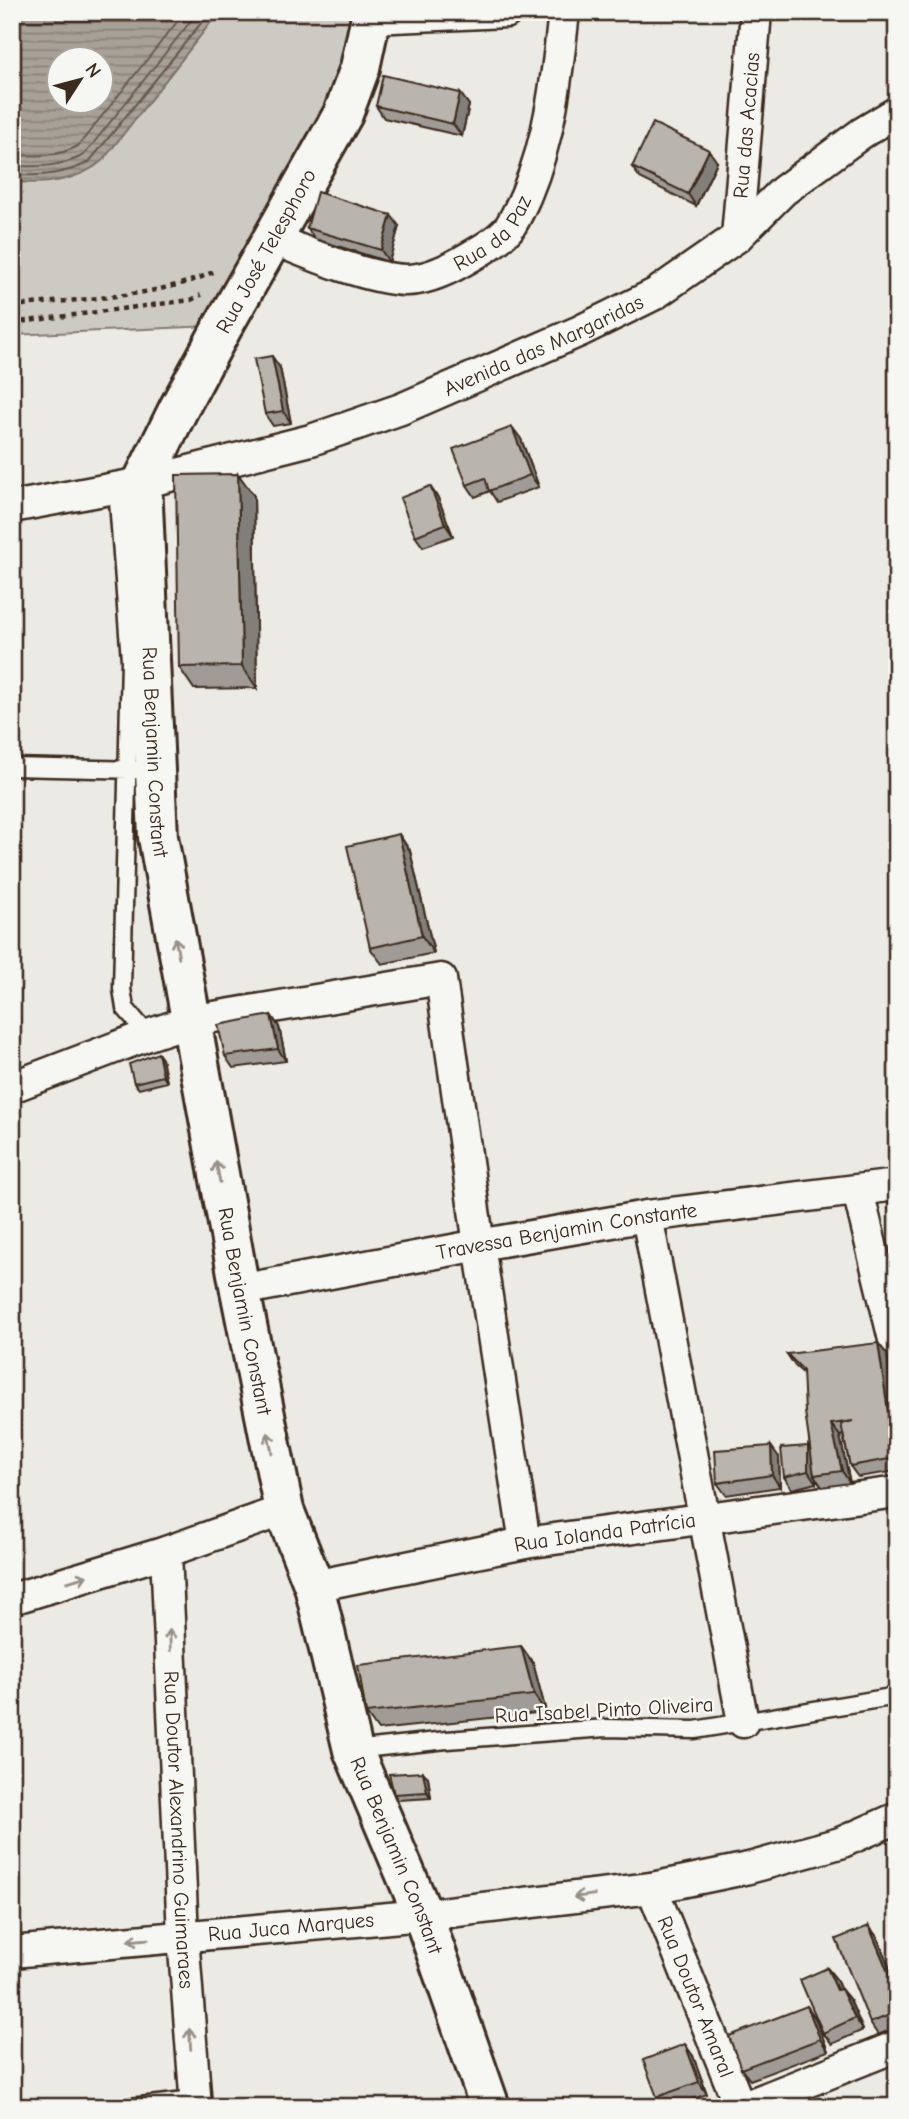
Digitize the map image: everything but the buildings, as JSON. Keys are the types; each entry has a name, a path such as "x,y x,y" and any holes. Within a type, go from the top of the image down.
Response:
{"street":[{"path":"371,15 507,12"},
{"name":"Rua da Paz","path":"273,239 314,256 385,277 407,280 424,277 454,265 499,238 518,212 538,166 554,99 564,12"},
{"name":"Rua das Acacias","path":"737,237 756,12"},
{"name":"Rua José Telesphoro","path":"129,485 179,408 343,114 360,68 371,15"},
{"name":"Avenida das Margaridas","path":"12,507 129,485 311,440 401,409 580,331 656,294 737,237 783,191 862,133 897,112"},
{"name":"Rua Benjamin Constant","path":"129,485 142,771 158,837 240,1290 284,1510 314,1586 353,1750 422,1915 490,2107"},
{"path":"12,1087 190,1021 441,979 525,1544"},
{"name":"Travessa Benjamin Constante","path":"240,1290 647,1216 897,1185"},
{"path":"858,1191 897,1352"},
{"path":"647,1216 743,1722"},
{"name":"Rua Iolanda Patrícia","path":"314,1586 525,1544 897,1492"},
{"path":"12,1599 166,1552 284,1510"},
{"name":"Rua Doutor Alexandrino Guimaraes","path":"166,1552 183,1936 195,2104"},
{"name":"Rua Juca Marques","path":"12,1952 422,1915 652,1888 749,1868 840,1843 897,1818"},
{"name":"Rua Doutor Amaral","path":"652,1888 742,2107"},
{"path":"742,2107 897,2046"}],"lane":[{"path":"12,767 142,771 122,989 125,1008 148,1035"},
{"name":"Rua Isabel Pinto Oliveira","path":"353,1750 606,1728 695,1730 897,1696"},
{"path":"130,2107 195,2104"}],"path":[{"path":"12,306 169,288 202,278 226,265"},
{"path":"12,323 191,300 212,290"}],"shaded area":[{"path":"12,12 359,12 340,103 212,326 12,335"}],"water":[{"path":"12,12 219,12 103,160 72,177 36,183 12,181"}]}
